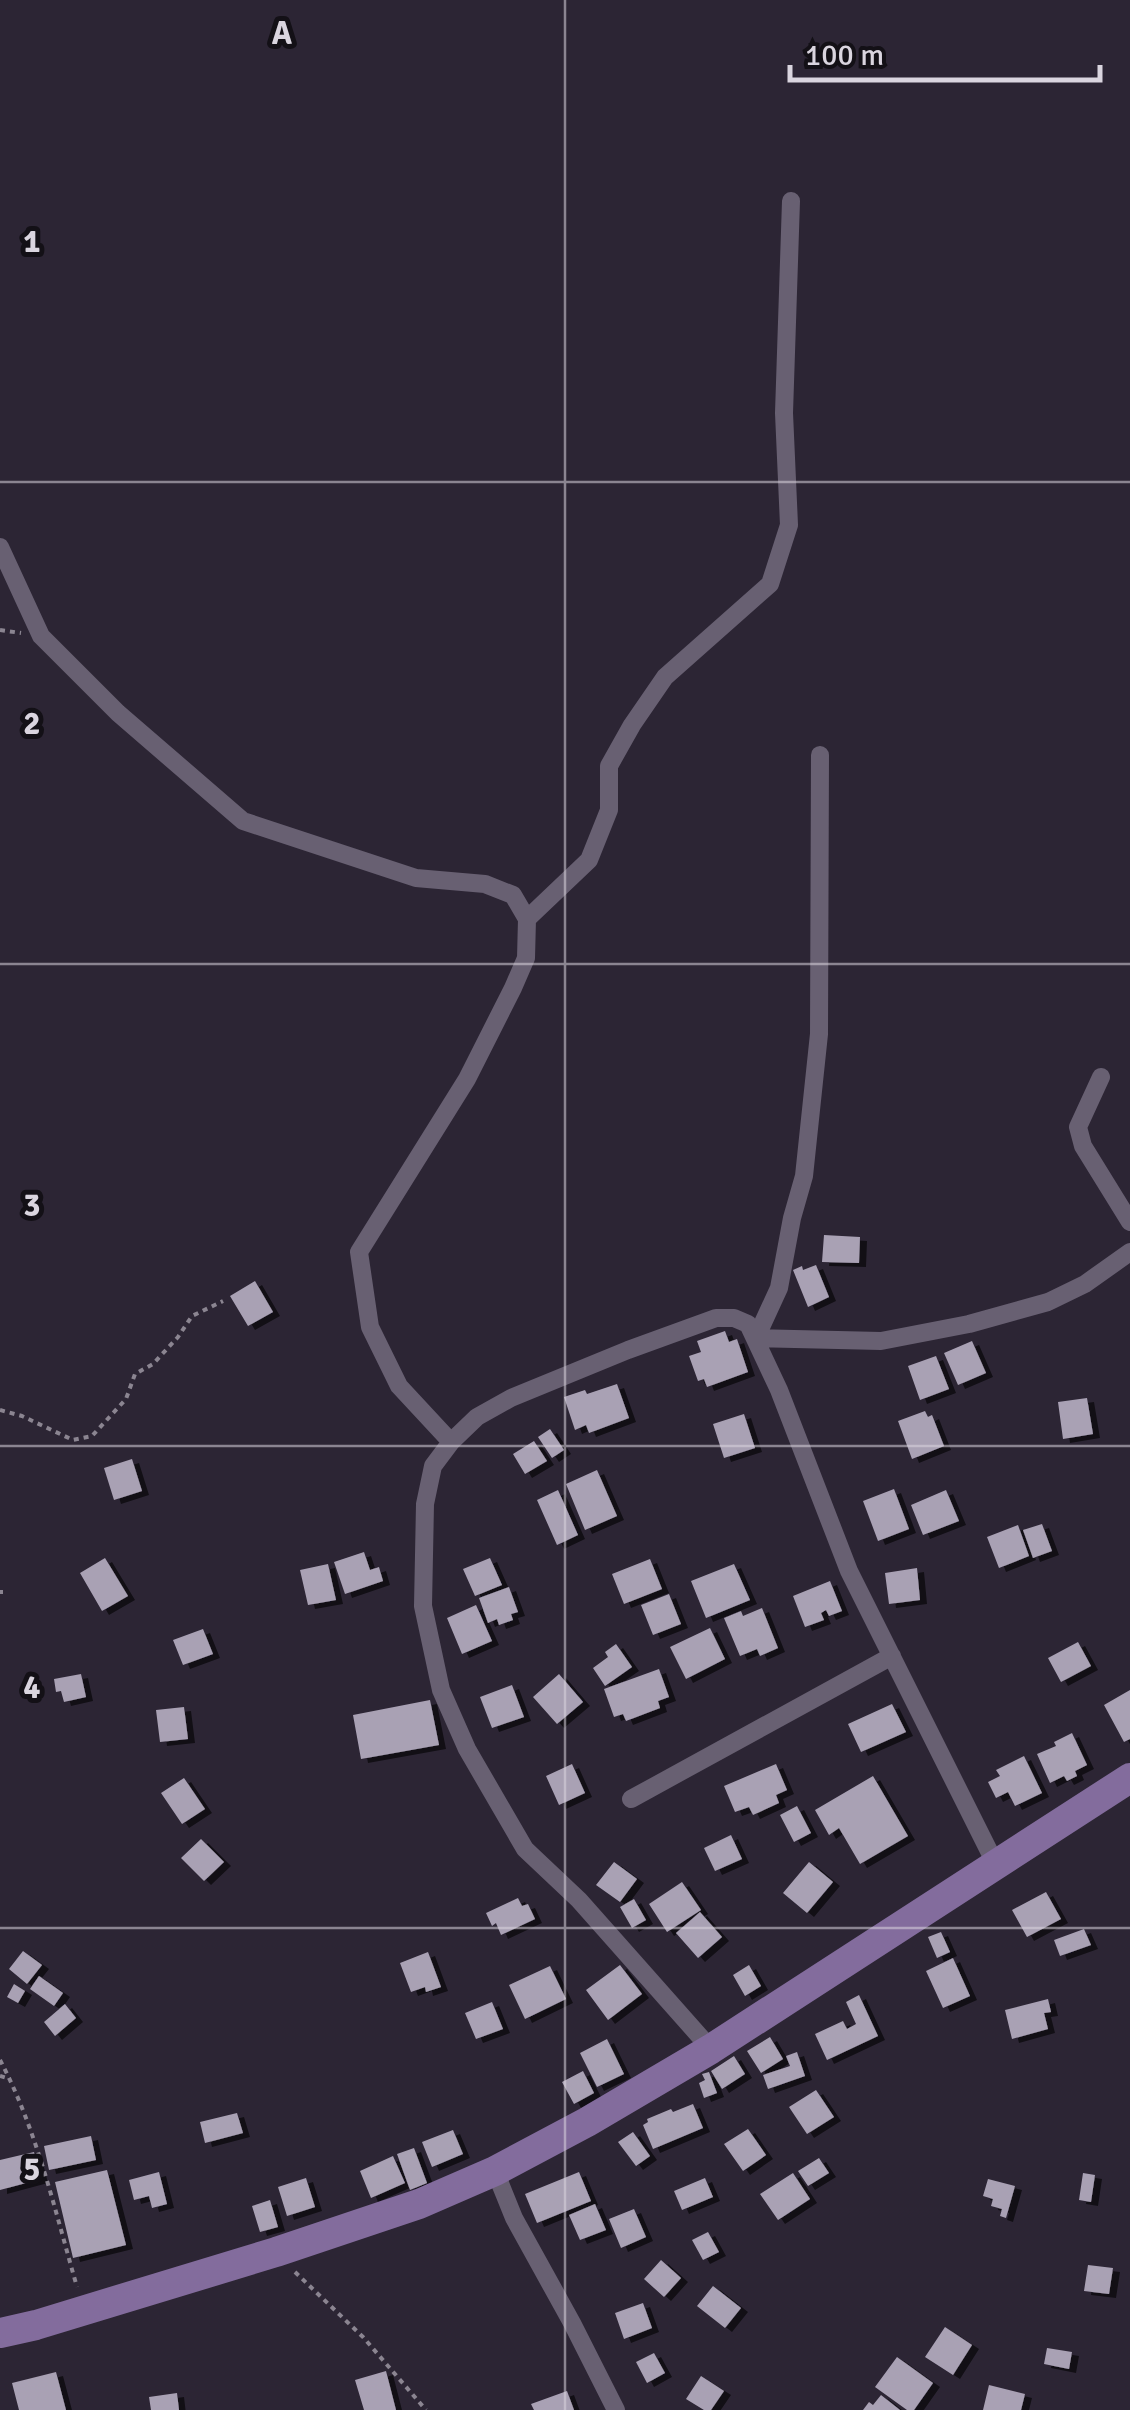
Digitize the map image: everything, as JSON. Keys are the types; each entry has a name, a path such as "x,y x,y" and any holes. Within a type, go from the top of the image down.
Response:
{"main road":[{"path":"0,2333 276,2252 419,2204 495,2171 711,2050 1130,1778"}],"street":[{"path":"527,919 589,860 609,810 609,766 666,678 770,584 789,525 784,413 791,201"},
{"path":"0,548 40,636 118,713 243,820 416,878 485,884 512,895 527,919 526,958 513,988 466,1079 360,1252 370,1326 399,1386 450,1442"},
{"path":"756,1338 779,1288 804,1176 819,1034 820,754"},
{"path":"1101,1077 1078,1127 1083,1146 1130,1222"},
{"path":"756,1338 881,1341 969,1324 1048,1302 1085,1284 1130,1252"},
{"path":"711,2050 579,1900 525,1848 467,1749 442,1690 423,1606 424,1504 433,1466 450,1442 477,1417 511,1398 716,1318 748,1324 779,1390 849,1571 996,1865"},
{"path":"631,1799 892,1656"},
{"path":"495,2171 514,2218 616,2410"}],"path":[{"path":"0,1410 73,1440 92,1436 126,1399 135,1374 153,1364 192,1316 223,1301"},
{"path":"0,2060 39,2156 84,2310"},
{"path":"0,2076 10,2079"},
{"path":"276,2252 363,2337 426,2410"}],"building":[{"path":"824,1235 860,1237 859,1263 822,1262"},
{"path":"816,1265 829,1297 808,1307 793,1270"},
{"path":"255,1281 273,1312 248,1326 230,1296"},
{"path":"725,1331 729,1342 737,1339 748,1372 707,1387 704,1379 698,1381 689,1356 701,1352 697,1341"},
{"path":"972,1341 986,1373 958,1385 944,1353"},
{"path":"936,1356 949,1389 920,1400 908,1366"},
{"path":"617,1384 629,1418 589,1433 586,1425 575,1430 564,1397"},
{"path":"1087,1398 1093,1434 1063,1439 1058,1402"},
{"path":"925,1411 928,1417 932,1415 944,1446 912,1459 898,1421"},
{"path":"744,1414 755,1448 724,1458 713,1424"},
{"path":"550,1429 564,1450 552,1458 538,1437"},
{"path":"534,1441 547,1461 525,1474 513,1454"},
{"path":"132,1459 142,1491 114,1500 104,1468"},
{"path":"597,1470 617,1516 585,1530 566,1484"},
{"path":"894,1489 909,1529 878,1541 863,1501"},
{"path":"558,1490 578,1535 557,1545 537,1500"},
{"path":"946,1490 959,1521 923,1535 911,1505"},
{"path":"1042,1524 1052,1551 1033,1558 1023,1530"},
{"path":"1018,1525 1029,1556 999,1568 987,1537"},
{"path":"364,1552 370,1570 379,1567 383,1581 345,1594 334,1562"},
{"path":"105,1558 128,1596 102,1611 80,1573"},
{"path":"490,1558 502,1585 475,1596 463,1569"},
{"path":"650,1559 662,1589 624,1604 612,1574"},
{"path":"328,1564 336,1600 308,1605 300,1570"},
{"path":"734,1564 750,1600 706,1618 691,1581"},
{"path":"917,1568 920,1600 889,1604 885,1573"},
{"path":"830,1581 842,1611 829,1616 826,1610 821,1613 824,1620 805,1627 793,1596"},
{"path":"509,1587 518,1612 511,1614 513,1620 499,1625 497,1619 488,1623 479,1598"},
{"path":"669,1594 681,1624 653,1635 641,1605"},
{"path":"476,1605 492,1641 462,1654 447,1618"},
{"path":"762,1608 778,1648 760,1656 757,1649 740,1656 724,1618"},
{"path":"710,1628 725,1659 686,1679 670,1647"},
{"path":"203,1629 213,1654 183,1665 173,1640"},
{"path":"1078,1642 1091,1666 1061,1682 1048,1658"},
{"path":"616,1644 632,1667 605,1686 593,1668 608,1657 605,1652"},
{"path":"659,1669 669,1697 658,1701 660,1708 626,1721 623,1714 614,1717 604,1689"},
{"path":"81,1674 86,1697 64,1702 61,1691 56,1692 54,1679"},
{"path":"559,1674 583,1702 557,1724 533,1697"},
{"path":"512,1685 524,1717 492,1728 480,1697"},
{"path":"1130,1690 1130,1739 1124,1742 1104,1705"},
{"path":"430,1700 439,1745 361,1759 353,1715"},
{"path":"892,1704 906,1732 861,1752 848,1724"},
{"path":"184,1707 188,1739 160,1742 156,1710"},
{"path":"1072,1733 1087,1765 1067,1781 1064,1776 1050,1783 1037,1754"},
{"path":"1024,1756 1042,1793 1015,1806 1008,1792 996,1798 988,1782 1000,1776 996,1770"},
{"path":"572,1764 585,1793 559,1805 546,1776"},
{"path":"776,1764 787,1790 776,1795 779,1803 753,1815 749,1807 735,1812 724,1786"},
{"path":"873,1776 908,1836 860,1864 839,1828 829,1835 815,1810"},
{"path":"184,1778 205,1809 182,1824 161,1793"},
{"path":"797,1806 811,1833 794,1842 780,1815"},
{"path":"731,1835 742,1859 715,1871 704,1848"},
{"path":"201,1839 224,1862 204,1881 181,1858"},
{"path":"614,1862 637,1879 620,1902 596,1885"},
{"path":"809,1862 833,1882 807,1913 783,1893"},
{"path":"682,1882 701,1910 667,1932 649,1904"},
{"path":"1046,1892 1061,1919 1027,1937 1012,1910"},
{"path":"518,1898 522,1906 528,1904 535,1919 501,1935 486,1913"},
{"path":"634,1899 646,1920 632,1928 620,1907"},
{"path":"700,1912 722,1937 698,1958 676,1933"},
{"path":"1084,1929 1091,1945 1060,1956 1054,1940"},
{"path":"941,1932 950,1952 937,1958 928,1937"},
{"path":"23,1951 42,1965 27,1984 9,1969"},
{"path":"428,1952 441,1987 411,1992 400,1963"},
{"path":"953,1958 970,1996 943,2008 926,1971"},
{"path":"620,1965 642,1994 608,2020 586,1990"},
{"path":"749,1965 761,1986 745,1996 733,1975"},
{"path":"550,1966 566,1999 525,2019 509,1985"},
{"path":"39,1976 63,1993 54,2006 30,1989"},
{"path":"14,1984 25,1991 18,2003 7,1997"},
{"path":"859,1995 878,2036 827,2060 815,2034 843,2021 847,2029 856,2024 846,2002"},
{"path":"1048,1999 1051,2012 1044,2013 1048,2029 1012,2039 1005,2010"},
{"path":"492,2002 503,2029 476,2039 465,2013"},
{"path":"65,2004 76,2018 55,2036 44,2022"},
{"path":"770,2037 783,2059 761,2073 747,2051"},
{"path":"607,2039 624,2074 597,2087 580,2053"},
{"path":"797,2052 805,2076 768,2089 763,2075 790,2066 786,2056"},
{"path":"734,2056 745,2074 722,2089 711,2071"},
{"path":"583,2071 594,2093 574,2104 562,2082"},
{"path":"709,2072 717,2093 704,2098 699,2083 705,2080 702,2074"},
{"path":"816,2090 834,2117 807,2134 789,2107"},
{"path":"693,2104 703,2128 653,2149 643,2125 647,2119"},
{"path":"237,2113 243,2133 205,2143 200,2122"},
{"path":"748,2129 766,2155 743,2171 724,2144"},
{"path":"453,2130 463,2154 432,2167 422,2142"},
{"path":"633,2132 650,2156 636,2166 618,2142"},
{"path":"91,2136 96,2160 49,2170 44,2146"},
{"path":"414,2148 427,2183 410,2190 397,2154"},
{"path":"34,2152 41,2179 0,2190 0,2160"},
{"path":"393,2156 405,2183 371,2198 360,2171"},
{"path":"819,2158 829,2173 808,2186 798,2171"},
{"path":"107,2170 126,2245 73,2258 55,2182"},
{"path":"159,2172 167,2204 152,2208 149,2196 134,2200 129,2180"},
{"path":"579,2172 591,2201 537,2223 525,2194"},
{"path":"793,2173 810,2199 778,2220 760,2194"},
{"path":"1083,2173 1095,2175 1091,2202 1079,2200"},
{"path":"306,2178 315,2207 287,2216 278,2187"},
{"path":"705,2178 713,2197 682,2210 674,2191"},
{"path":"988,2179 1015,2186 1006,2218 1000,2216 1002,2209 991,2206 993,2199 983,2196"},
{"path":"270,2200 278,2227 260,2232 252,2206"},
{"path":"595,2204 606,2230 580,2240 569,2215"},
{"path":"634,2209 646,2237 621,2248 609,2219"},
{"path":"708,2232 719,2252 703,2260 692,2240"},
{"path":"661,2260 681,2278 664,2297 644,2279"},
{"path":"1088,2265 1113,2268 1109,2294 1084,2291"},
{"path":"713,2286 741,2308 725,2328 697,2306"},
{"path":"643,2303 652,2328 624,2339 615,2313"},
{"path":"945,2327 972,2345 953,2375 925,2357"},
{"path":"1047,2348 1072,2352 1069,2369 1044,2364"},
{"path":"654,2353 665,2373 647,2383 636,2362"},
{"path":"897,2357 933,2383 914,2410 907,2410 875,2387"},
{"path":"386,2371 396,2410 364,2410 355,2380"},
{"path":"56,2372 66,2410 19,2410 12,2383"},
{"path":"701,2376 724,2391 711,2410 686,2399"},
{"path":"989,2385 1025,2394 1021,2410 983,2410"},
{"path":"567,2391 574,2410 534,2410 531,2404"},
{"path":"177,2393 179,2410 151,2410 149,2397"},
{"path":"881,2395 900,2410 863,2410"}]}
